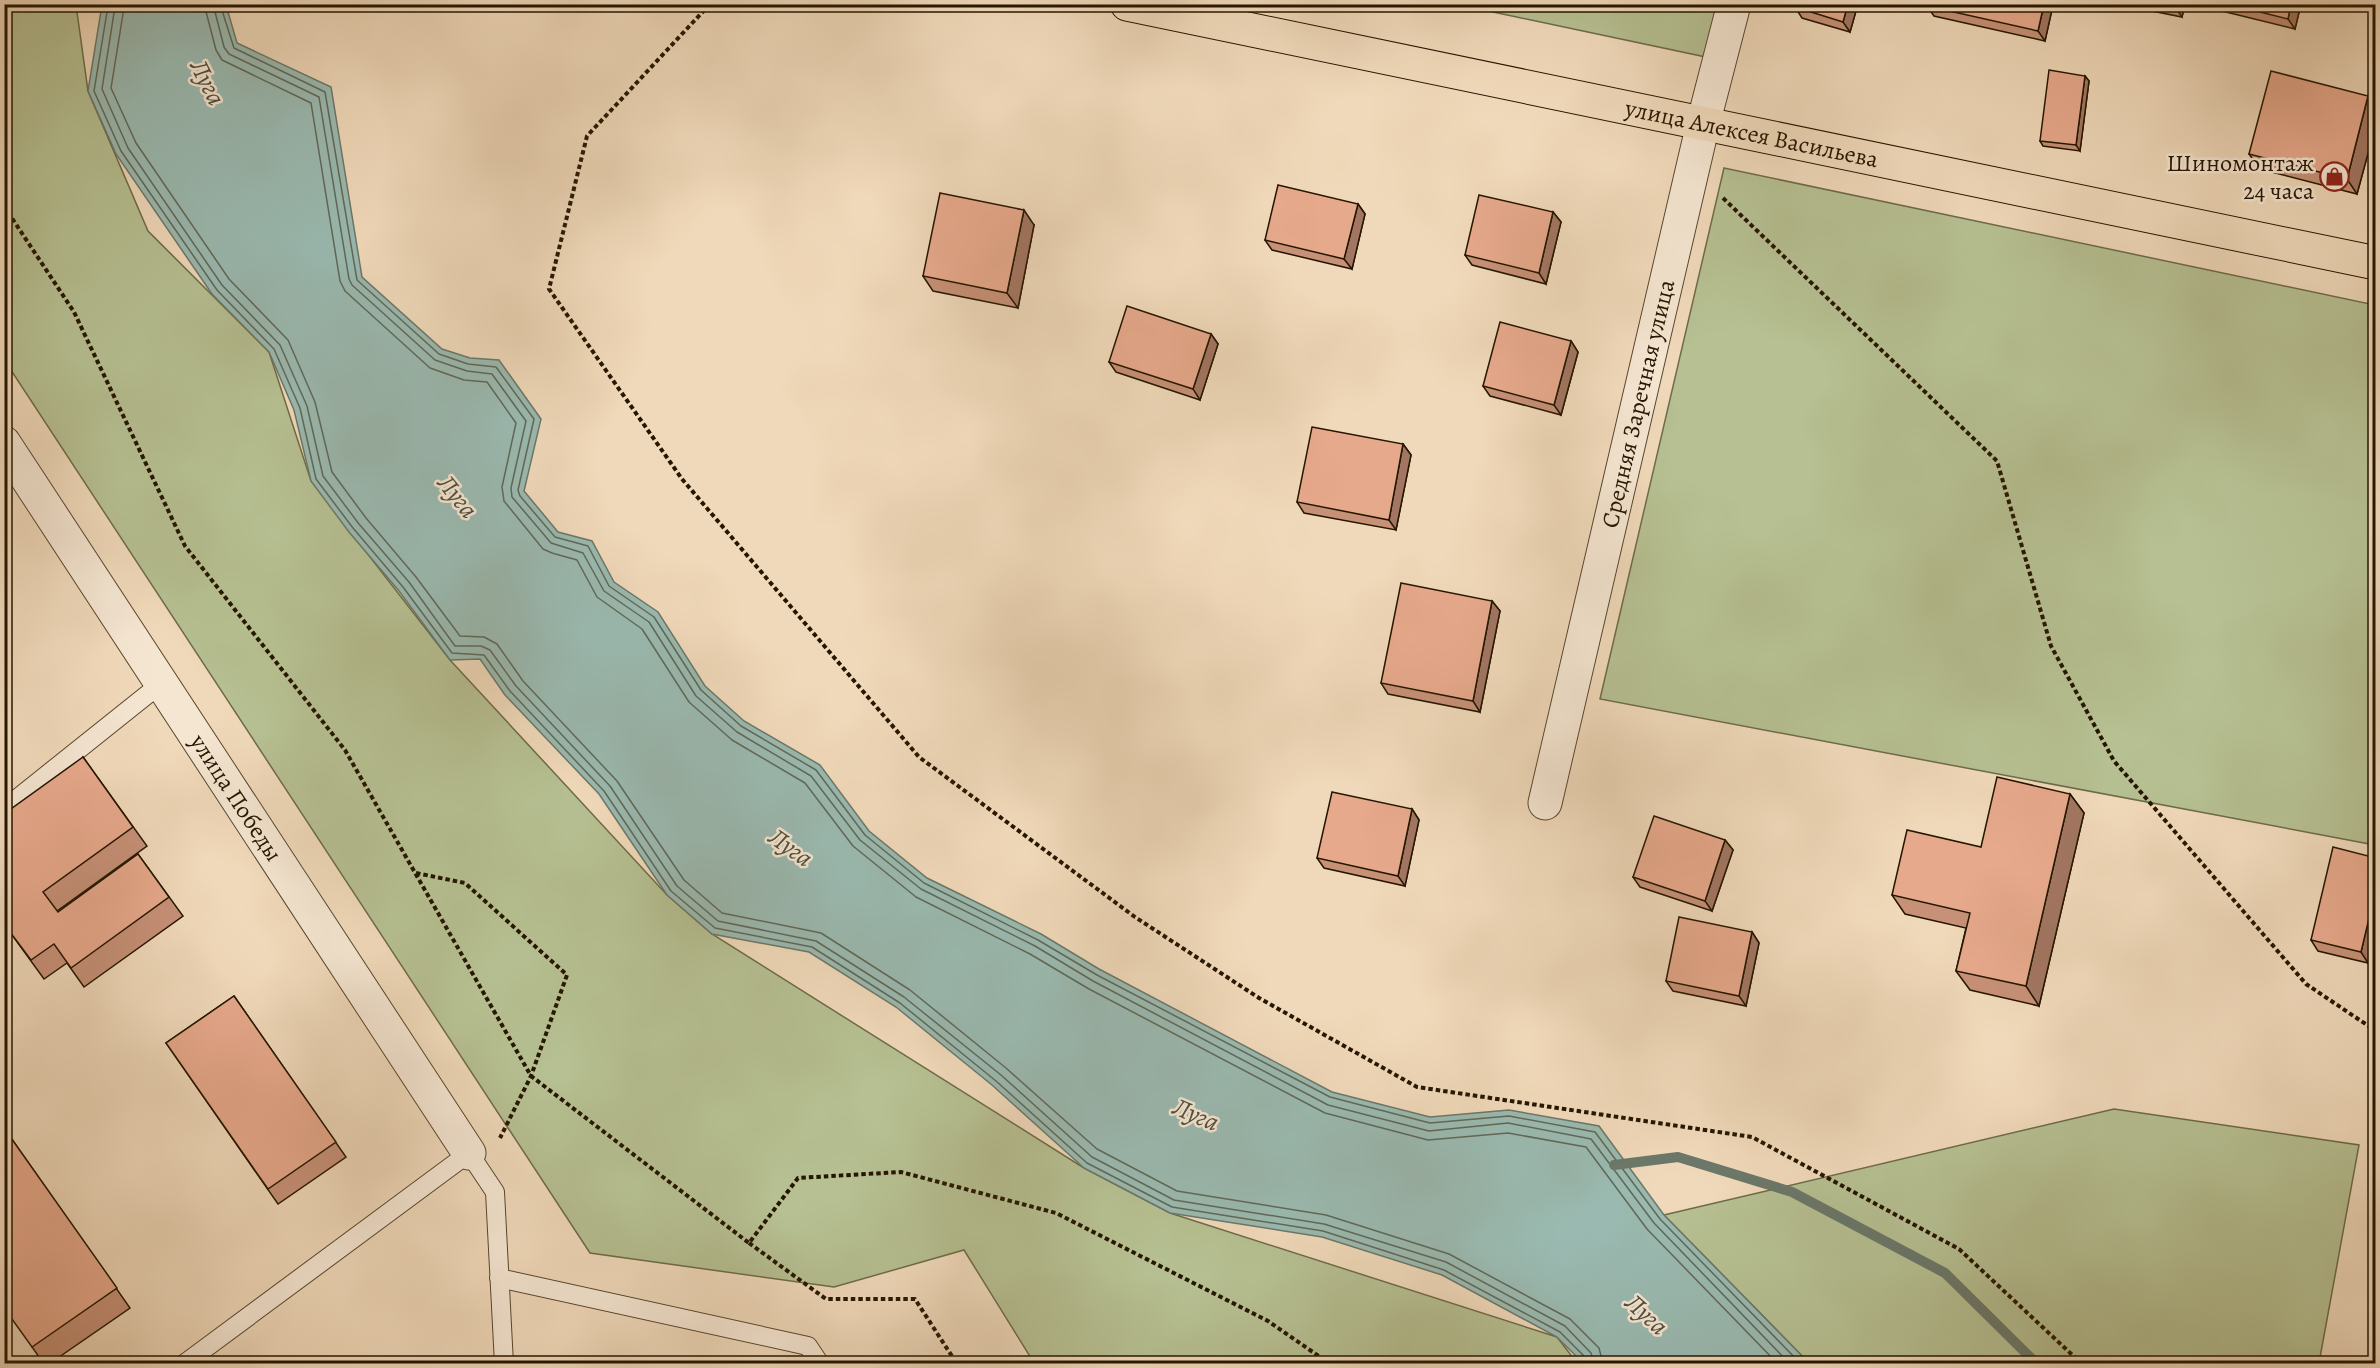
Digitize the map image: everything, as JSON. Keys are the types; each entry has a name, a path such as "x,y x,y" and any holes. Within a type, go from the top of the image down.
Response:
{"main road":[{"name":"улица Алексея Васильева","path":"1127,4 2376,263"}],"street":[{"name":"Средняя Заречная улица","path":"1545,803 1692,169 1734,4"},
{"name":"улица Победы","path":"4,442 476,1163"}],"lane":[{"path":"4,809 163,682"},
{"path":"184,1364 476,1163 495,1192 504,1364"},
{"path":"499,1278 808,1346 820,1364"}],"path":[{"path":"710,4 587,136 549,289 682,479 919,757 1135,917 1259,998 1417,1087 1752,1137 1959,1249 2082,1364"},
{"path":"1692,169 1997,461 2051,646 2114,761 2306,984 2376,1031"},
{"path":"4,206 74,312 185,546 345,750 531,1076 826,1299 915,1299 957,1364"},
{"path":"415,873 465,883 567,975 531,1076 476,1163"},
{"path":"749,1243 798,1178 901,1172 1056,1213 1268,1321 1330,1364"}],"green space":[{"path":"4,5 76,5 88,91 148,231 269,352 311,481 450,660 667,895 712,934 1084,1168 1170,1213 1557,1337 1577,1363 1034,1363 964,1250 834,1287 590,1253 5,361"},
{"path":"1460,5 1720,5 1706,57"},
{"path":"1724,168 2375,305 2375,845 1600,699"},
{"path":"2114,1109 2359,1145 2319,1363 1809,1363 1664,1215"}],"water":[{"name":"Луга","path":"98,5 226,5 237,43 331,87 362,277 442,349 470,358 499,360 541,419 524,491 558,532 592,541 614,582 658,612 705,686 744,721 820,765 869,831 927,878 1041,934 1099,969 1332,1092 1430,1117 1509,1110 1599,1126 1664,1215 1809,1363 1583,1363 1557,1337 1442,1275 1322,1237 1170,1213 1084,1168 992,1085 896,1007 809,952 712,934 667,895 599,794 505,695 480,659 450,660 399,591 349,532 311,481 294,410 269,352 212,294 116,154 88,91 101,11"}],"building":[{"path":"1796,4 1848,4 1843,22 1795,7"},
{"path":"1928,4 2044,4 2038,31 1927,6"},
{"path":"2228,4 2291,4 2288,19"},
{"path":"2049,70 2085,76 2076,145 2040,141"},
{"path":"2271,71 2368,96 2347,179 2249,154"},
{"path":"1278,185 1358,204 1344,259 1265,240"},
{"path":"940,193 1024,210 1007,293 923,276"},
{"path":"1479,195 1553,212 1539,273 1465,255"},
{"path":"1127,306 1211,334 1193,389 1109,362"},
{"path":"1500,322 1571,341 1554,405 1483,386"},
{"path":"1312,427 1403,444 1389,520 1297,502"},
{"path":"1401,583 1492,601 1473,701 1381,683"},
{"path":"83,757 133,827 43,892 58,912 138,854 169,897 71,968 54,944 31,960 4,924 4,814"},
{"path":"1997,777 2070,794 2026,986 1956,971 1970,913 1892,895 1907,830 1981,847"},
{"path":"1332,792 1412,809 1398,876 1317,858"},
{"path":"1654,816 1725,840 1705,901 1633,877"},
{"path":"2333,847 2376,858 2376,889 2361,952 2311,940"},
{"path":"1679,917 1752,932 1739,996 1666,981"},
{"path":"234,996 336,1142 268,1189 166,1043"},
{"path":"4,1128 117,1288 32,1347 4,1308"}],"waterway":[{"path":"1614,1165 1678,1157 1792,1192 1945,1273 2037,1364"}],"place":[{"name":"Шиномонтаж 24 часа","path":"2335,177"}]}
